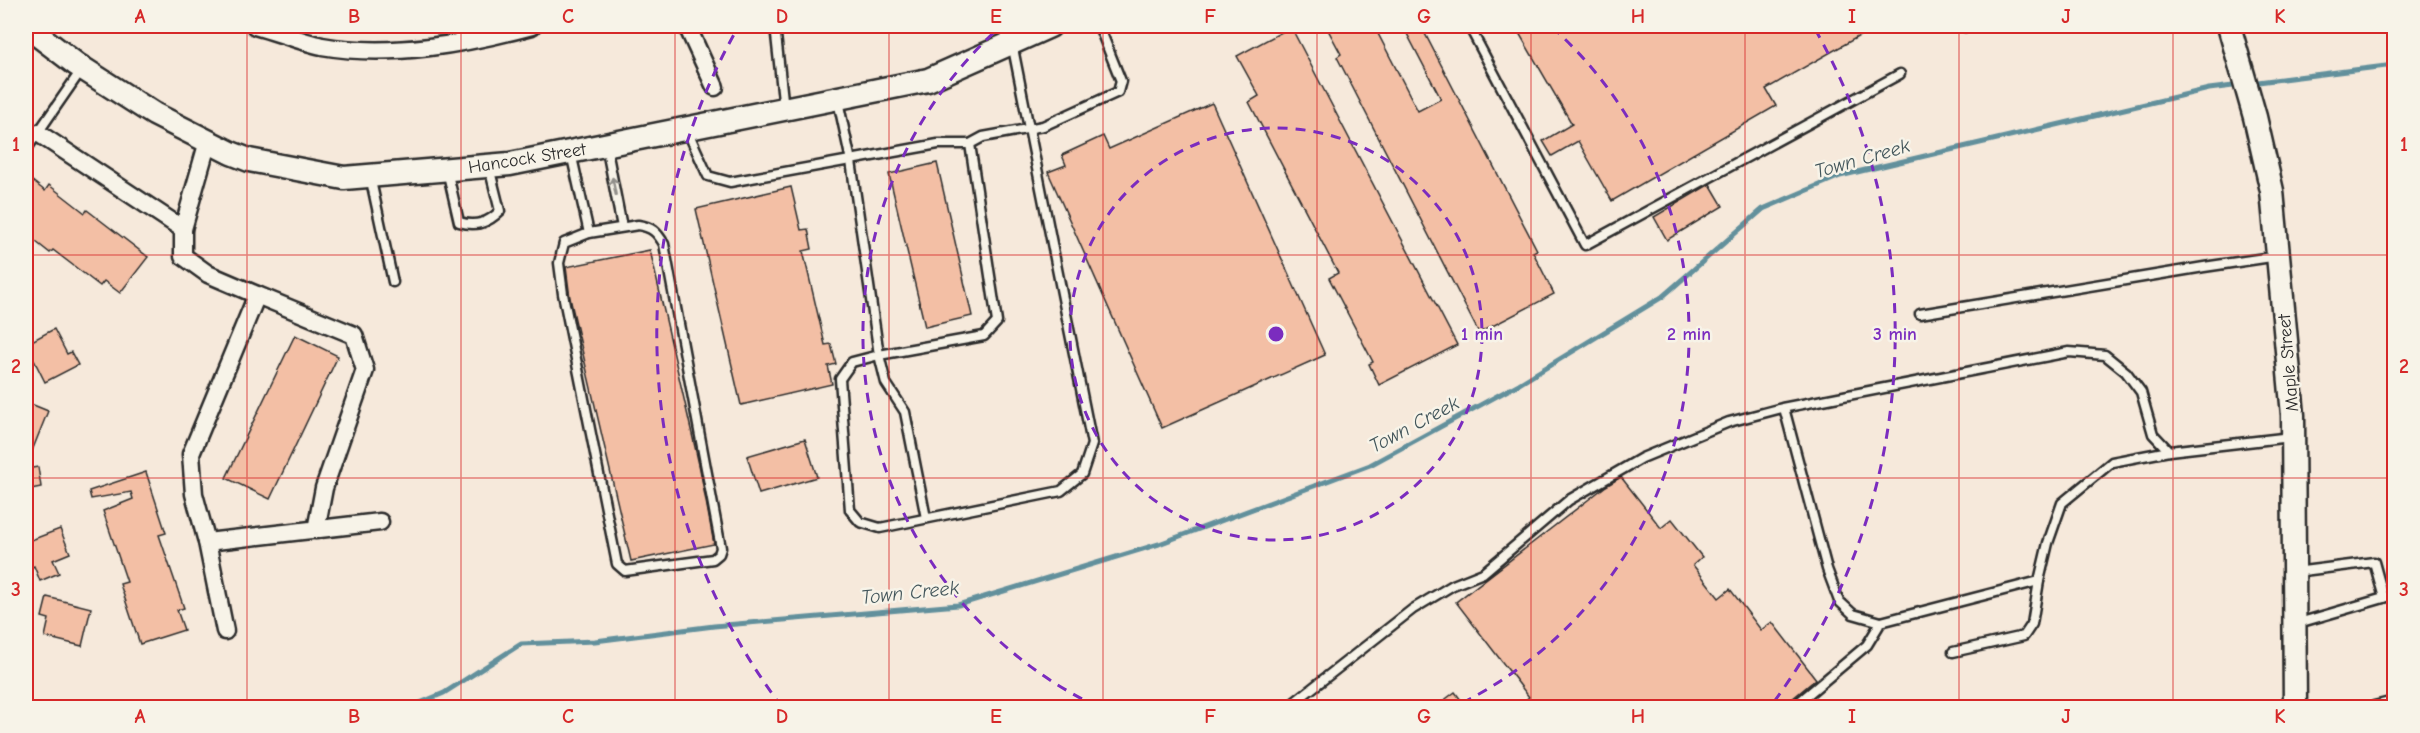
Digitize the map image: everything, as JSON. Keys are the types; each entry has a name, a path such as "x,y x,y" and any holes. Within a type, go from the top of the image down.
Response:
{"street":[{"name":"Hancock Street","path":"26,26 83,69 154,114 208,141 249,160 344,178 510,164 928,80 1050,26"},
{"path":"255,26 322,45 387,51 485,39 532,26"},
{"path":"687,26 715,87"},
{"name":"Maple Street","path":"2229,26 2272,191 2293,436 2295,708"},
{"path":"38,133 183,229"},
{"path":"208,141 183,229 183,256 208,274 354,335 365,370 324,489 316,530"},
{"path":"225,631 207,542 194,494 191,454 257,295"},
{"path":"207,542 380,522"}],"lane":[{"path":"775,26 784,109"},
{"path":"686,129 708,176 730,182 938,144 970,144 983,137 1042,126 1118,92 1121,81 1099,26"},
{"path":"1469,26 1585,245 1900,74"},
{"path":"970,144 997,322 984,336 852,362 840,379 850,510 860,522 880,528 1061,491 1082,474 1092,444 1012,43"},
{"path":"26,150 83,69"},
{"path":"838,99 851,161 879,355 886,383 905,412 926,518"},
{"path":"606,145 622,227"},
{"path":"571,152 590,233"},
{"path":"447,170 459,222 471,225 492,219 500,211 489,166"},
{"path":"370,176 393,282"},
{"path":"638,225 649,227 657,232 664,244 719,539 719,554 714,559 634,572 625,571 617,564 563,294 559,263 564,243 590,233 622,227 638,225"},
{"path":"1920,314 2278,256"},
{"path":"1287,708 1413,609 1453,585 1483,573 1569,500 1642,458 1729,422 1784,408 2069,352 2105,355 2126,372 2141,392 2153,434 2169,451"},
{"path":"1784,408 1827,569 1839,601 1853,614 1881,622 2039,581"},
{"path":"1953,652 2025,636 2032,624 2048,543 2062,503 2112,462 2169,451 2293,436"},
{"path":"2294,572 2374,562 2384,598"},
{"path":"2295,624 2394,595"},
{"path":"1792,708 1867,645 1881,622"},
{"path":"2366,708 2394,701"}],"building":[{"path":"1326,26 1374,26 1418,111 1441,99 1403,26 1421,26 1537,250 1533,252 1554,294 1479,333 1337,57 1341,54"},
{"path":"1515,26 1877,26 1766,89 1776,106 1612,201 1578,141 1552,156 1543,141 1572,124"},
{"path":"1291,27 1457,345 1379,385 1369,364 1373,362 1329,278 1338,273 1249,102 1259,96 1237,56"},
{"path":"1212,103 1325,355 1162,428 1048,172 1066,165 1062,155 1103,136 1109,149"},
{"path":"937,163 972,316 925,327 889,174"},
{"path":"26,176 45,191 49,185 85,213 87,210 148,257 120,293 104,281 100,286 53,250 50,253 26,234"},
{"path":"1710,184 1723,206 1667,240 1654,217"},
{"path":"791,187 801,230 808,229 812,249 803,251 825,345 831,344 836,364 828,366 832,384 741,405 696,209"},
{"path":"650,250 700,469 714,544 631,561 570,298 566,267"},
{"path":"54,329 67,354 71,352 78,365 45,382 26,344"},
{"path":"295,335 338,356 270,499 226,478"},
{"path":"26,402 48,411 26,466"},
{"path":"805,439 817,477 759,494 747,456"},
{"path":"38,467 41,487 26,490 26,469"},
{"path":"146,472 166,533 159,535 184,608 177,610 184,630 140,644 120,584 127,582 103,511 133,499 131,492 91,499 89,491"},
{"path":"1621,477 1661,528 1672,519 1702,557 1693,565 1719,598 1730,589 1761,630 1772,622 1816,679 1781,708 1516,708 1529,697 1456,602 1606,486"},
{"path":"60,529 70,553 53,560 59,573 40,581 34,566 26,570 26,542"},
{"path":"47,597 91,608 82,646 45,637 49,619 42,617"},
{"path":"1455,692 1467,708 1434,708"}],"waterway":[{"name":"Town Creek","path":"2250,83 2394,65"},
{"name":"Town Creek","path":"408,708 444,693 521,644 595,641 714,626 958,605 1159,544 1370,465 1519,384 1662,297 1763,209 1840,176 2209,89 2241,85"}]}
